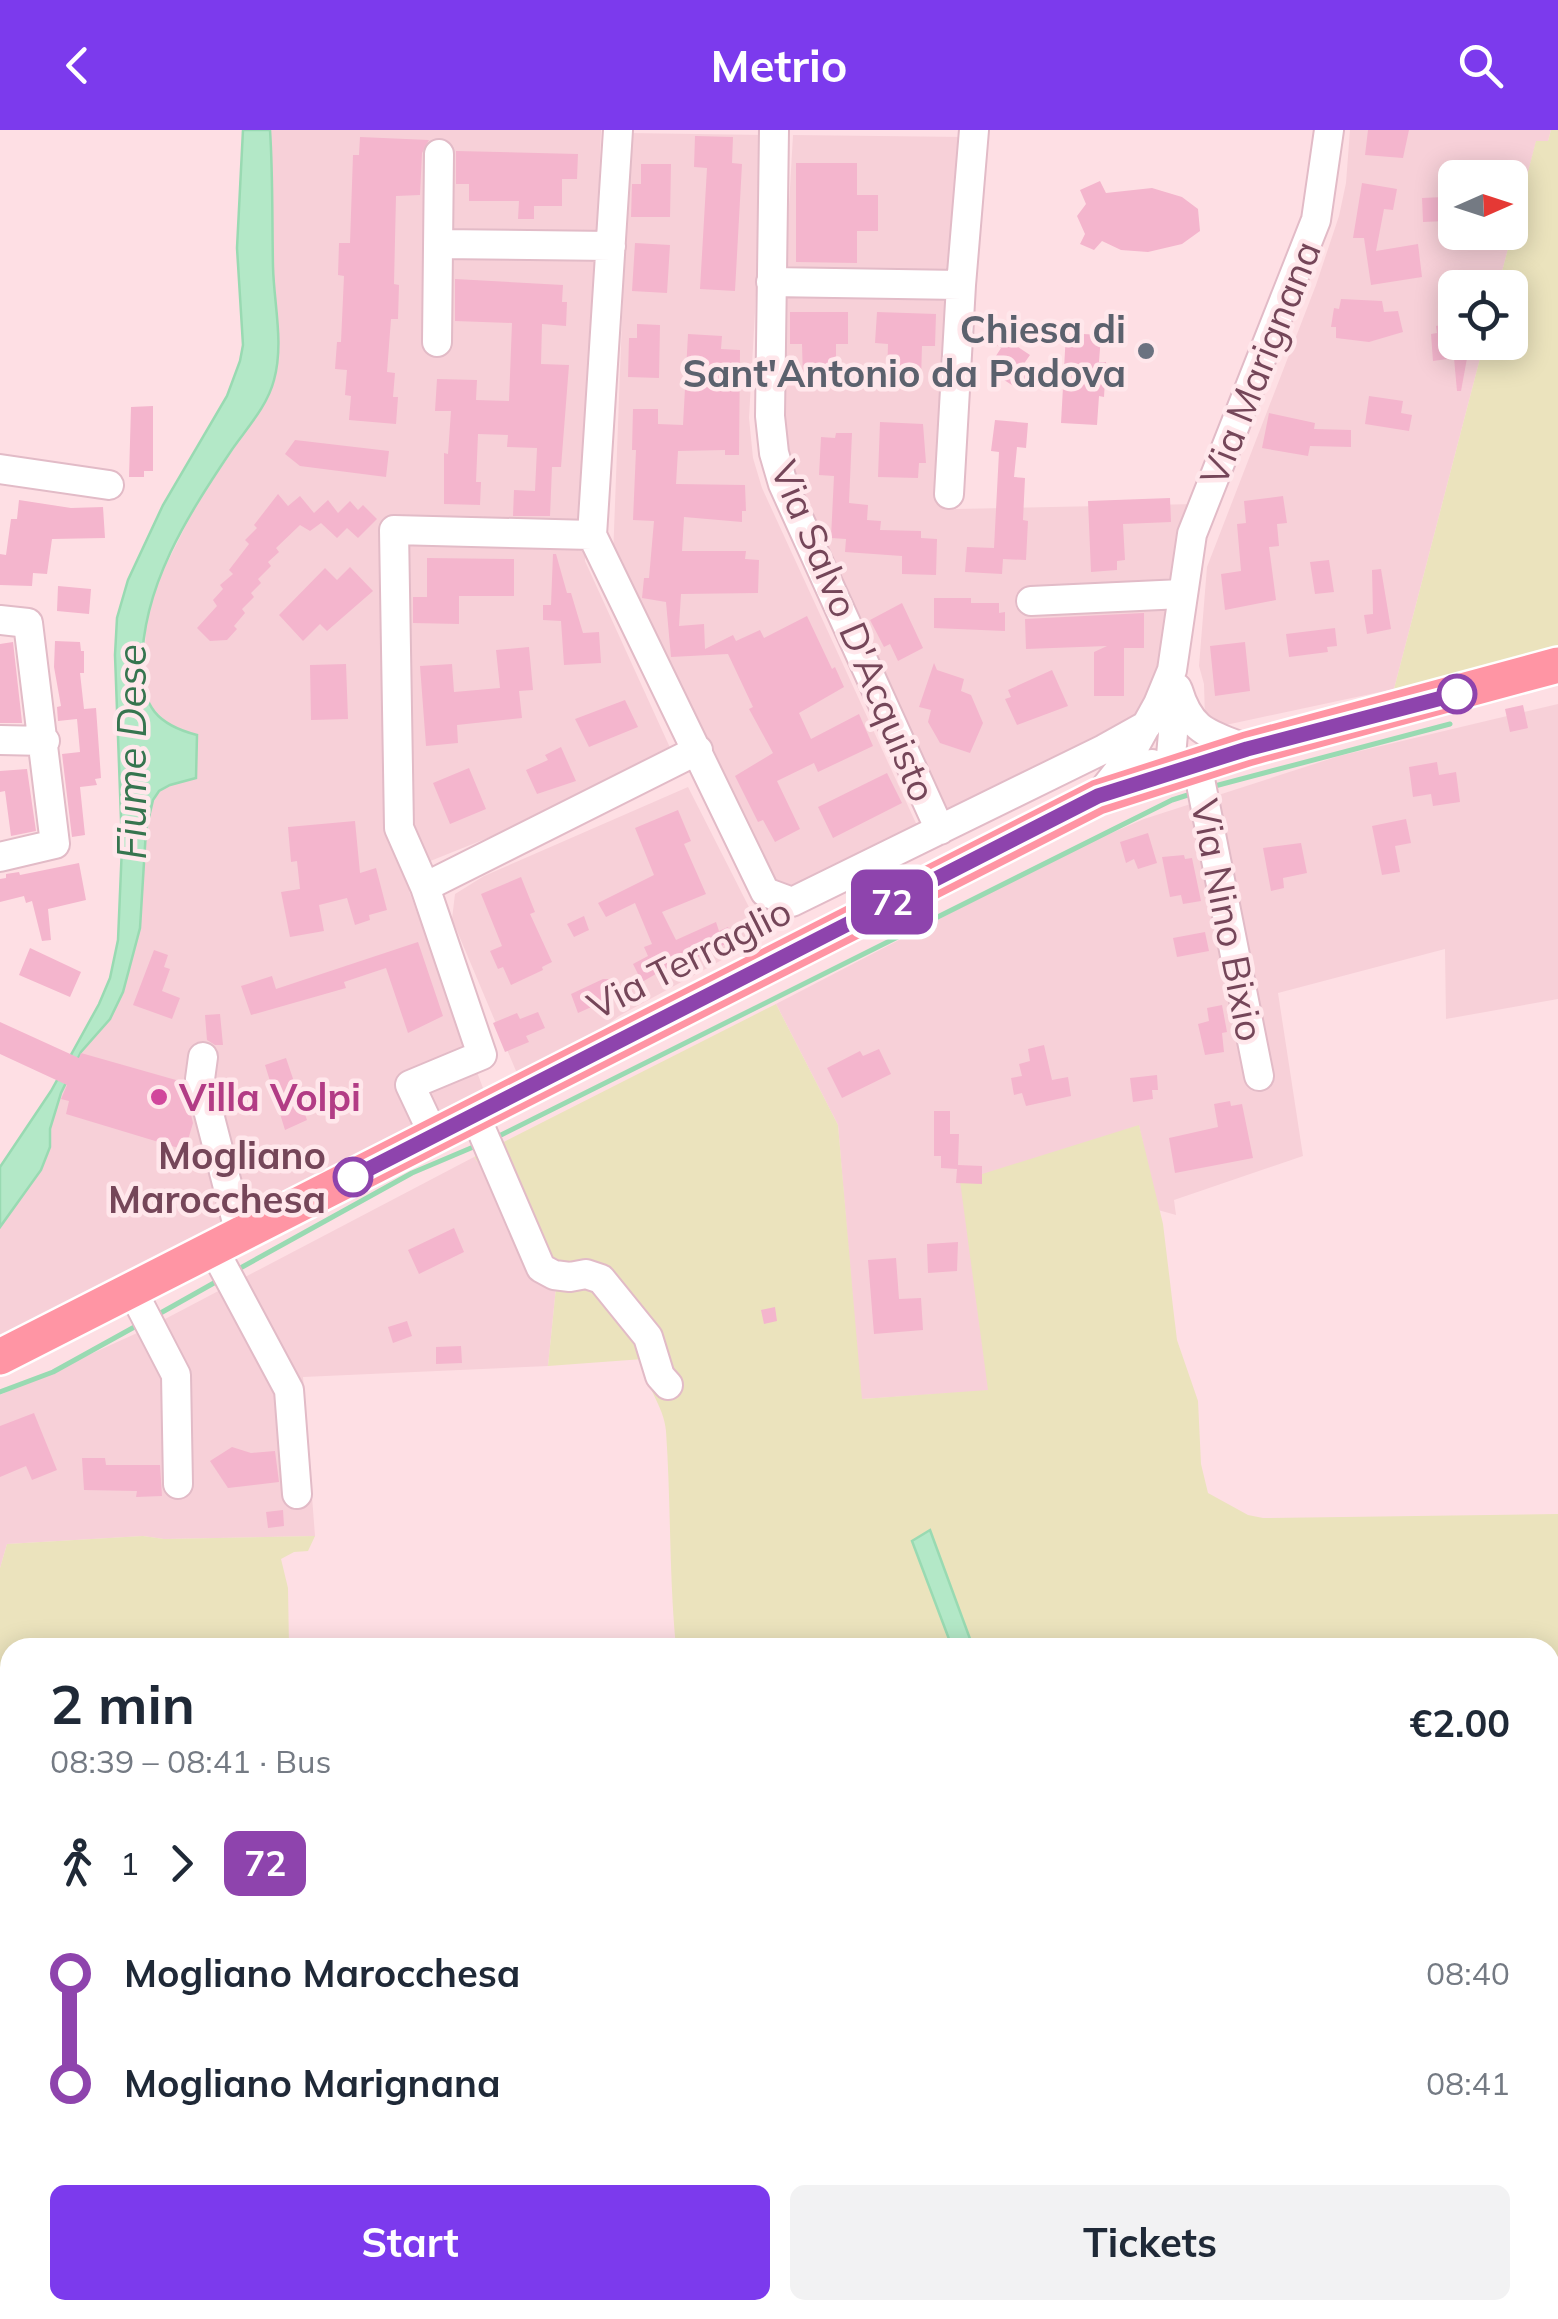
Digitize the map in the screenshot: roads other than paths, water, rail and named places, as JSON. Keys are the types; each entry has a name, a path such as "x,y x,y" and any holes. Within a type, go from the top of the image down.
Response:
{"main road":[{"name":"Via Terraglio","path":"0,1357 143,1310 429,1127 482,1132 1098,796 1162,774 1201,780 1247,749 1558,665"}],"street":[{"path":"618,130 592,535 765,892 792,902 1146,725 1147,760 1162,774"},
{"name":"Via Salvo D'Acquisto","path":"774,130 770,416 774,453 782,484 940,830"},
{"path":"949,494 974,130"},
{"name":"Via Marignana","path":"1162,774 1172,756 1174,679 1192,534 1316,220 1329,130"},
{"path":"437,342 439,154"},
{"path":"439,244 611,246"},
{"path":"771,282 961,284"},
{"path":"0,469 109,485"},
{"path":"429,1127 410,1085 482,1055 426,887 399,828 394,530 592,535"},
{"path":"1032,601 1182,594"},
{"path":"0,858 55,844 45,741 14,621"},
{"path":"1174,679 1182,706 1199,730 1247,749"},
{"name":"Via Marignana","path":"1098,796 1127,760 1174,679"},
{"path":"0,740 45,741"},
{"path":"426,887 698,750"},
{"name":"Via Nino Bixio","path":"1201,780 1259,1076"},
{"path":"203,1057 200,1080 227,1258 288,1390 297,1494"},
{"path":"482,1132 541,1268 570,1278 586,1274 601,1279 648,1337 660,1376 668,1385"},
{"path":"143,1310 176,1375 178,1484"}],"water":[{"name":"Fiume Dese","path":"243,130 270,130 277,366 261,409 199,500 170,552 144,636 145,693 162,720 197,735 196,778 170,785 153,800 146,830 140,928 123,992 110,1019 81,1052 61,1093 41,1170 0,1227 0,1167 51,1091 110,978 118,940 122,846 117,618 128,580 163,505 227,396 240,361 243,345 237,248"},
{"path":"930,1530 970,1638 949,1638 912,1541"}],"waterway":[{"path":"1211,787 1450,724"},
{"path":"493,1139 1172,800 1191,794"},
{"path":"235,1271 412,1173 478,1145"},
{"path":"157,1315 221,1279"},
{"path":"0,1392 53,1372 138,1325"}],"place":[{"name":"Chiesa di Sant'Antonio da Padova","path":"1146,351"},
{"name":"Villa Volpi","path":"159,1097"},
{"name":"Mogliano Marocchesa","path":"353,1177"}]}
